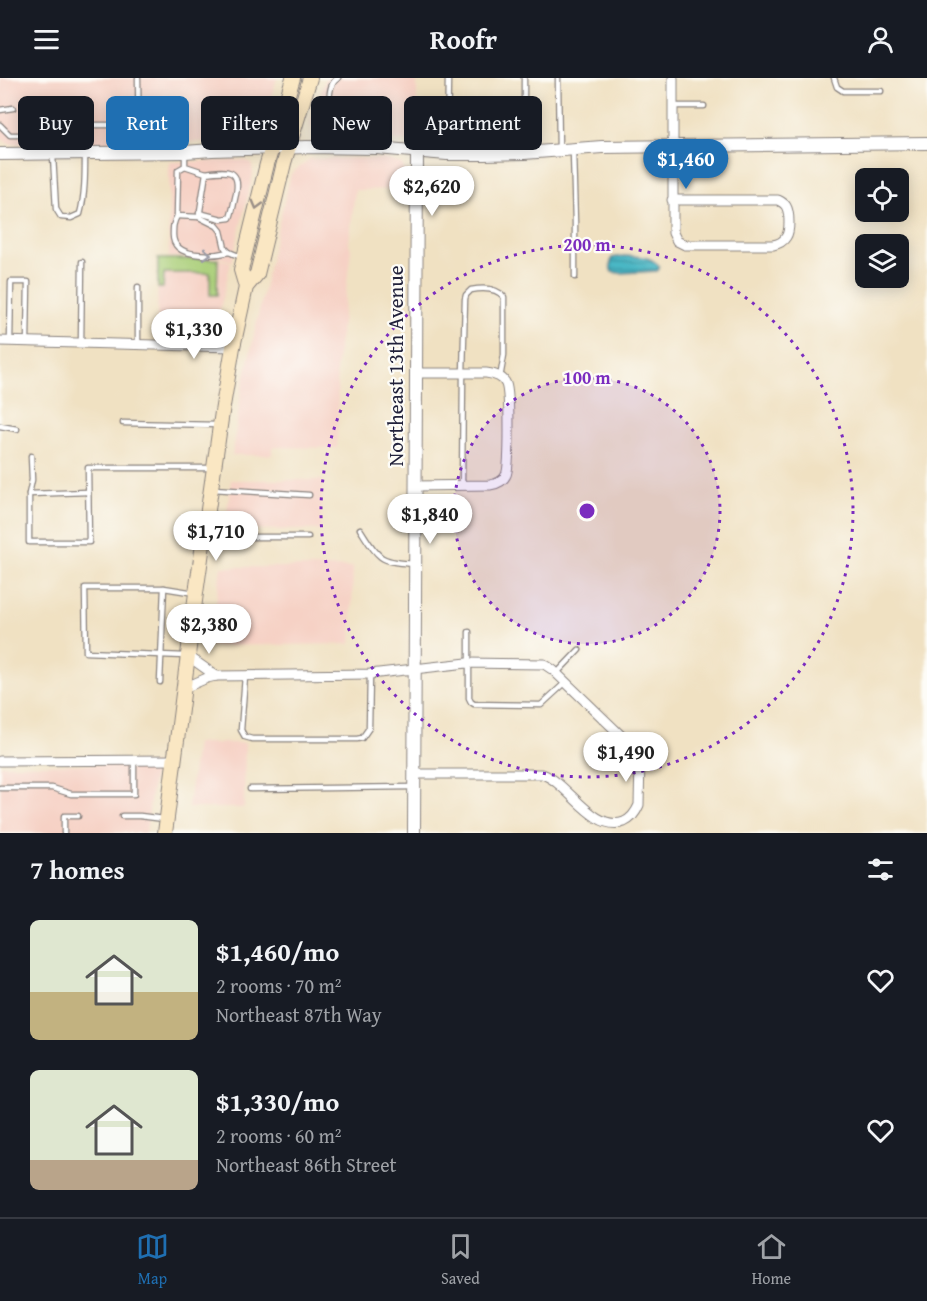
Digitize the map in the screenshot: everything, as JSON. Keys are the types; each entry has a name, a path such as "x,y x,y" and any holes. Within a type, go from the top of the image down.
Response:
{"main road":[{"path":"288,96 293,78"},
{"path":"299,115 310,78"},
{"path":"246,287 241,270 272,150"},
{"path":"166,826 210,488 233,347 246,287 257,274 288,150"}],"street":[{"path":"672,200 772,199 782,202 788,209 787,236 783,241 773,245 685,245 678,242 672,233 672,200 672,147 673,78"},
{"path":"299,147 377,148 447,154 524,153 573,149 927,143"},
{"path":"0,154 212,150"},
{"name":"Northeast 13th Avenue","path":"414,833 417,152"},
{"path":"5,341 233,347"},
{"path":"415,486 496,484 502,480 508,468 508,394 501,378 490,373 416,373"},
{"path":"188,656 216,676"},
{"path":"184,688 216,676 370,674 469,663 540,663 549,666 557,673 639,753 640,801 632,816 621,824 608,825 598,822 555,780 542,774 414,774"},
{"path":"0,761 175,760"}],"lane":[{"path":"138,78 139,96"},
{"path":"331,96 332,85 338,78"},
{"path":"448,78 448,96"},
{"path":"524,78 524,96"},
{"path":"558,78 559,150"},
{"path":"834,78 836,85 843,91 881,91"},
{"path":"673,106 704,106"},
{"path":"0,110 13,108"},
{"path":"0,125 10,135 18,135"},
{"path":"573,149 575,277"},
{"path":"184,152 185,165"},
{"path":"53,153 56,209 61,217 71,218 80,214 83,201 84,153"},
{"path":"177,216 199,215 226,220 230,218 238,184 234,174 229,172 221,170 206,173 185,165"},
{"path":"185,165 178,170 177,216 173,222 173,240 181,250 188,253 219,255 229,252"},
{"path":"199,215 206,173"},
{"path":"199,215 217,226 221,231 225,248 229,252 244,258"},
{"path":"81,343 82,262"},
{"path":"5,341 11,282 28,282 27,342"},
{"path":"138,287 138,345"},
{"path":"462,485 465,297 471,290 496,290 505,298 504,355 501,378"},
{"path":"123,423 220,425"},
{"path":"0,426 17,429"},
{"path":"31,456 32,480 28,494 28,542 89,542 88,468 213,468"},
{"path":"210,488 309,495"},
{"path":"28,494 88,492"},
{"path":"360,528 381,558 415,564"},
{"path":"204,531 240,537 308,537"},
{"path":"188,656 86,652 85,588 164,588 196,593"},
{"path":"159,682 164,588"},
{"path":"469,632 469,698 471,702 477,705 541,705 566,682"},
{"path":"557,673 579,650"},
{"path":"245,676 241,730 245,737 252,739 357,739 362,738 369,728 370,674"},
{"path":"0,788 52,788 71,794 134,794 134,760"},
{"path":"250,789 414,788"},
{"path":"64,833 64,816 78,816"},
{"path":"122,816 140,816 166,826"}],"shaded area":[{"path":"0,78 277,78 271,96 201,96 201,142 189,142 189,96 106,96 106,143 94,143 94,96 18,96 18,144 8,144 0,137"},
{"path":"326,78 417,78 417,96 404,96 404,141 392,141 392,96 320,96"},
{"path":"310,159 384,159 402,164 405,171 406,189 355,190 349,243 351,250 336,371 337,448 272,447 272,455 232,455 241,395 291,174"},
{"path":"244,160 252,165 253,174 232,261 216,257 169,257 169,162"},
{"path":"158,259 218,259 231,262 215,331 211,334 157,335"},
{"path":"231,480 323,480 320,530 225,529"},
{"path":"221,567 353,567 351,644 210,646"},
{"path":"196,743 245,743 244,808 188,808"},
{"path":"155,764 146,833 0,833 0,765"}],"green space":[{"path":"158,259 218,259 217,295 210,295 210,273 164,273 163,288 158,288"}],"water":[{"path":"624,256 648,258 659,266 659,269 657,271 612,272 610,267 612,258"}]}
